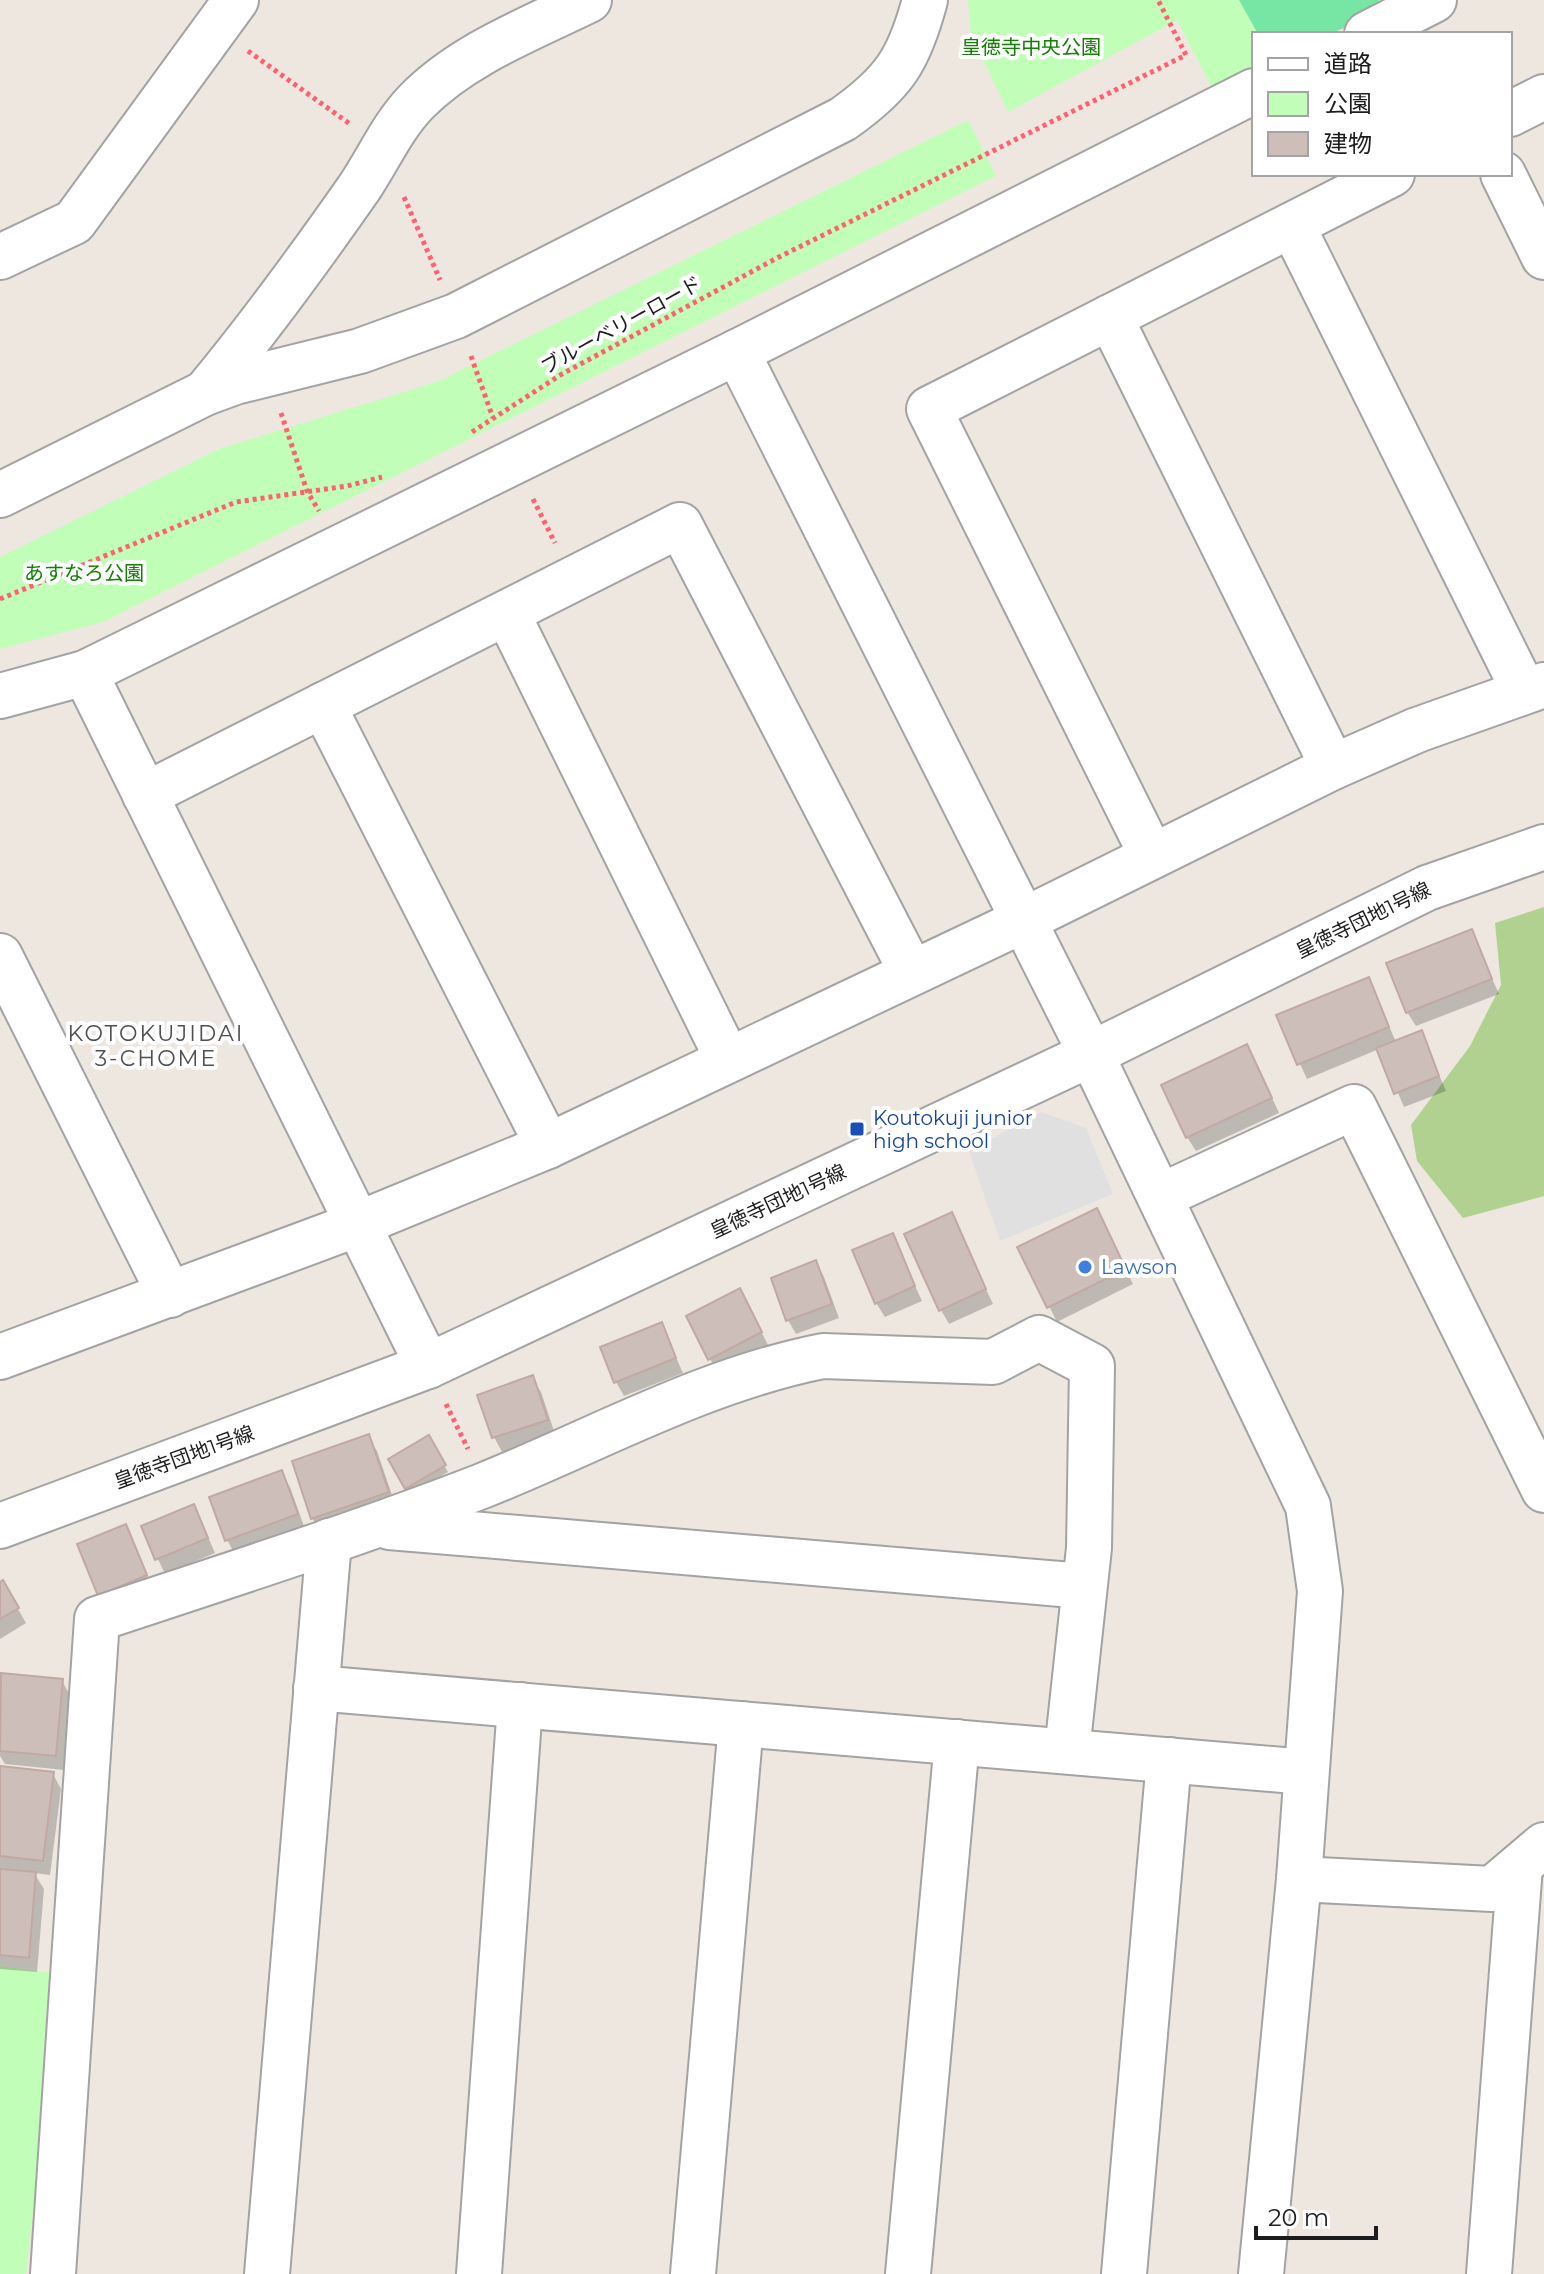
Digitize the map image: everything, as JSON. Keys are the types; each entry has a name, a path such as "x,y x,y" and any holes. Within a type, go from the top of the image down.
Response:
{"street":[{"path":"0,257 74,222 236,0"},
{"path":"205,393 254,334 416,102 466,61 589,0"},
{"path":"0,495 205,393 250,378 360,351 456,316 843,119 872,99 900,68 917,32 925,0"},
{"path":"1371,32 1434,0"},
{"path":"0,696 85,673 737,352 1252,92"},
{"path":"1512,113 1544,97"},
{"path":"1152,856 929,409 1388,176"},
{"path":"1504,176 1544,257"},
{"path":"0,1357 358,1224 548,1146 1024,920 1333,767 1417,730 1534,688 1292,225"},
{"path":"1110,317 1333,767"},
{"path":"737,352 1091,1054 1308,1506 1320,1591 1299,1879 1261,2274"},
{"path":"145,795 680,525 912,973"},
{"path":"507,613 728,1060"},
{"path":"85,673 435,1380"},
{"path":"323,705 548,1146"},
{"name":"皇徳寺団地1号線","path":"0,1526 435,1380 1427,888 1544,847"},
{"path":"0,956 170,1295"},
{"path":"1161,1196 1354,1107 1544,1490"},
{"path":"53,2274 97,1619 376,1526 485,1485 699,1392 796,1361 823,1356 993,1362 1039,1338 1092,1366 1089,1548 1067,1751"},
{"path":"376,1526 1084,1586"},
{"path":"267,2274 329,1541"},
{"path":"316,1688 1306,1772"},
{"path":"479,2274 520,1705"},
{"path":"693,2274 741,1724"},
{"path":"908,2274 957,1742"},
{"path":"1124,2274 1169,1760"},
{"path":"1299,1879 1492,1889 1532,1856"},
{"path":"1489,2274 1532,1856"}],"path":[{"name":"ブルーベリーロード","path":"469,434 562,374 779,257 1186,55 1158,0"},
{"path":"280,410 307,491 341,547"},
{"path":"514,462 573,580"},
{"path":"0,599 236,502 347,486 385,477"},
{"path":"435,1380 485,1485"}],"green space":[{"name":"皇徳寺中央公園","path":"968,0 1239,0 1257,32 1252,32 1252,68 1213,90 1177,20 1008,112 971,34"},
{"path":"1239,0 1380,0 1344,28 1334,32 1257,32"},
{"name":"あすなろ公園","path":"968,120 996,176 103,622 0,649 0,557 219,449 439,381"},
{"path":"1544,907 1544,1196 1463,1218 1417,1161 1411,1125 1470,1046 1501,985 1495,923"},
{"path":"0,1966 59,1974 26,2274 0,2274"}],"shaded area":[{"path":"1041,1112 1086,1128 1113,1194 1000,1241 969,1151"}],"building":[{"path":"1472,929 1492,979 1406,1013 1386,963"},
{"path":"1369,977 1389,1027 1297,1065 1276,1015"},
{"path":"1422,1030 1439,1076 1394,1094 1376,1048"},
{"path":"1247,1044 1272,1098 1186,1138 1161,1085"},
{"path":"1097,1208 1126,1269 1047,1308 1017,1247"},
{"path":"952,1212 986,1289 939,1311 904,1234"},
{"path":"893,1233 915,1286 875,1304 852,1250"},
{"path":"816,1260 832,1304 786,1321 771,1278"},
{"path":"740,1288 762,1332 708,1360 686,1316"},
{"path":"662,1322 676,1358 614,1383 600,1347"},
{"path":"533,1375 548,1420 492,1438 477,1395"},
{"path":"369,1434 389,1492 311,1519 292,1461"},
{"path":"429,1435 446,1465 405,1489 388,1459"},
{"path":"282,1470 298,1514 225,1541 209,1497"},
{"path":"194,1504 208,1538 155,1560 141,1526"},
{"path":"126,1524 147,1575 98,1596 77,1544"},
{"path":"3,1580 19,1608 0,1619 0,1582"},
{"path":"1,1673 63,1679 56,1756 0,1751"},
{"path":"0,1766 54,1772 43,1861 0,1856"},
{"path":"0,1869 36,1872 29,1958 0,1955"}],"place":[{"name":"Koutokuji junior high school","path":"857,1129"},
{"name":"Lawson","path":"1085,1267"}],"district":[{"name":"KOTOKUJIDAI 3-CHOME","path":"156,1046"}]}
